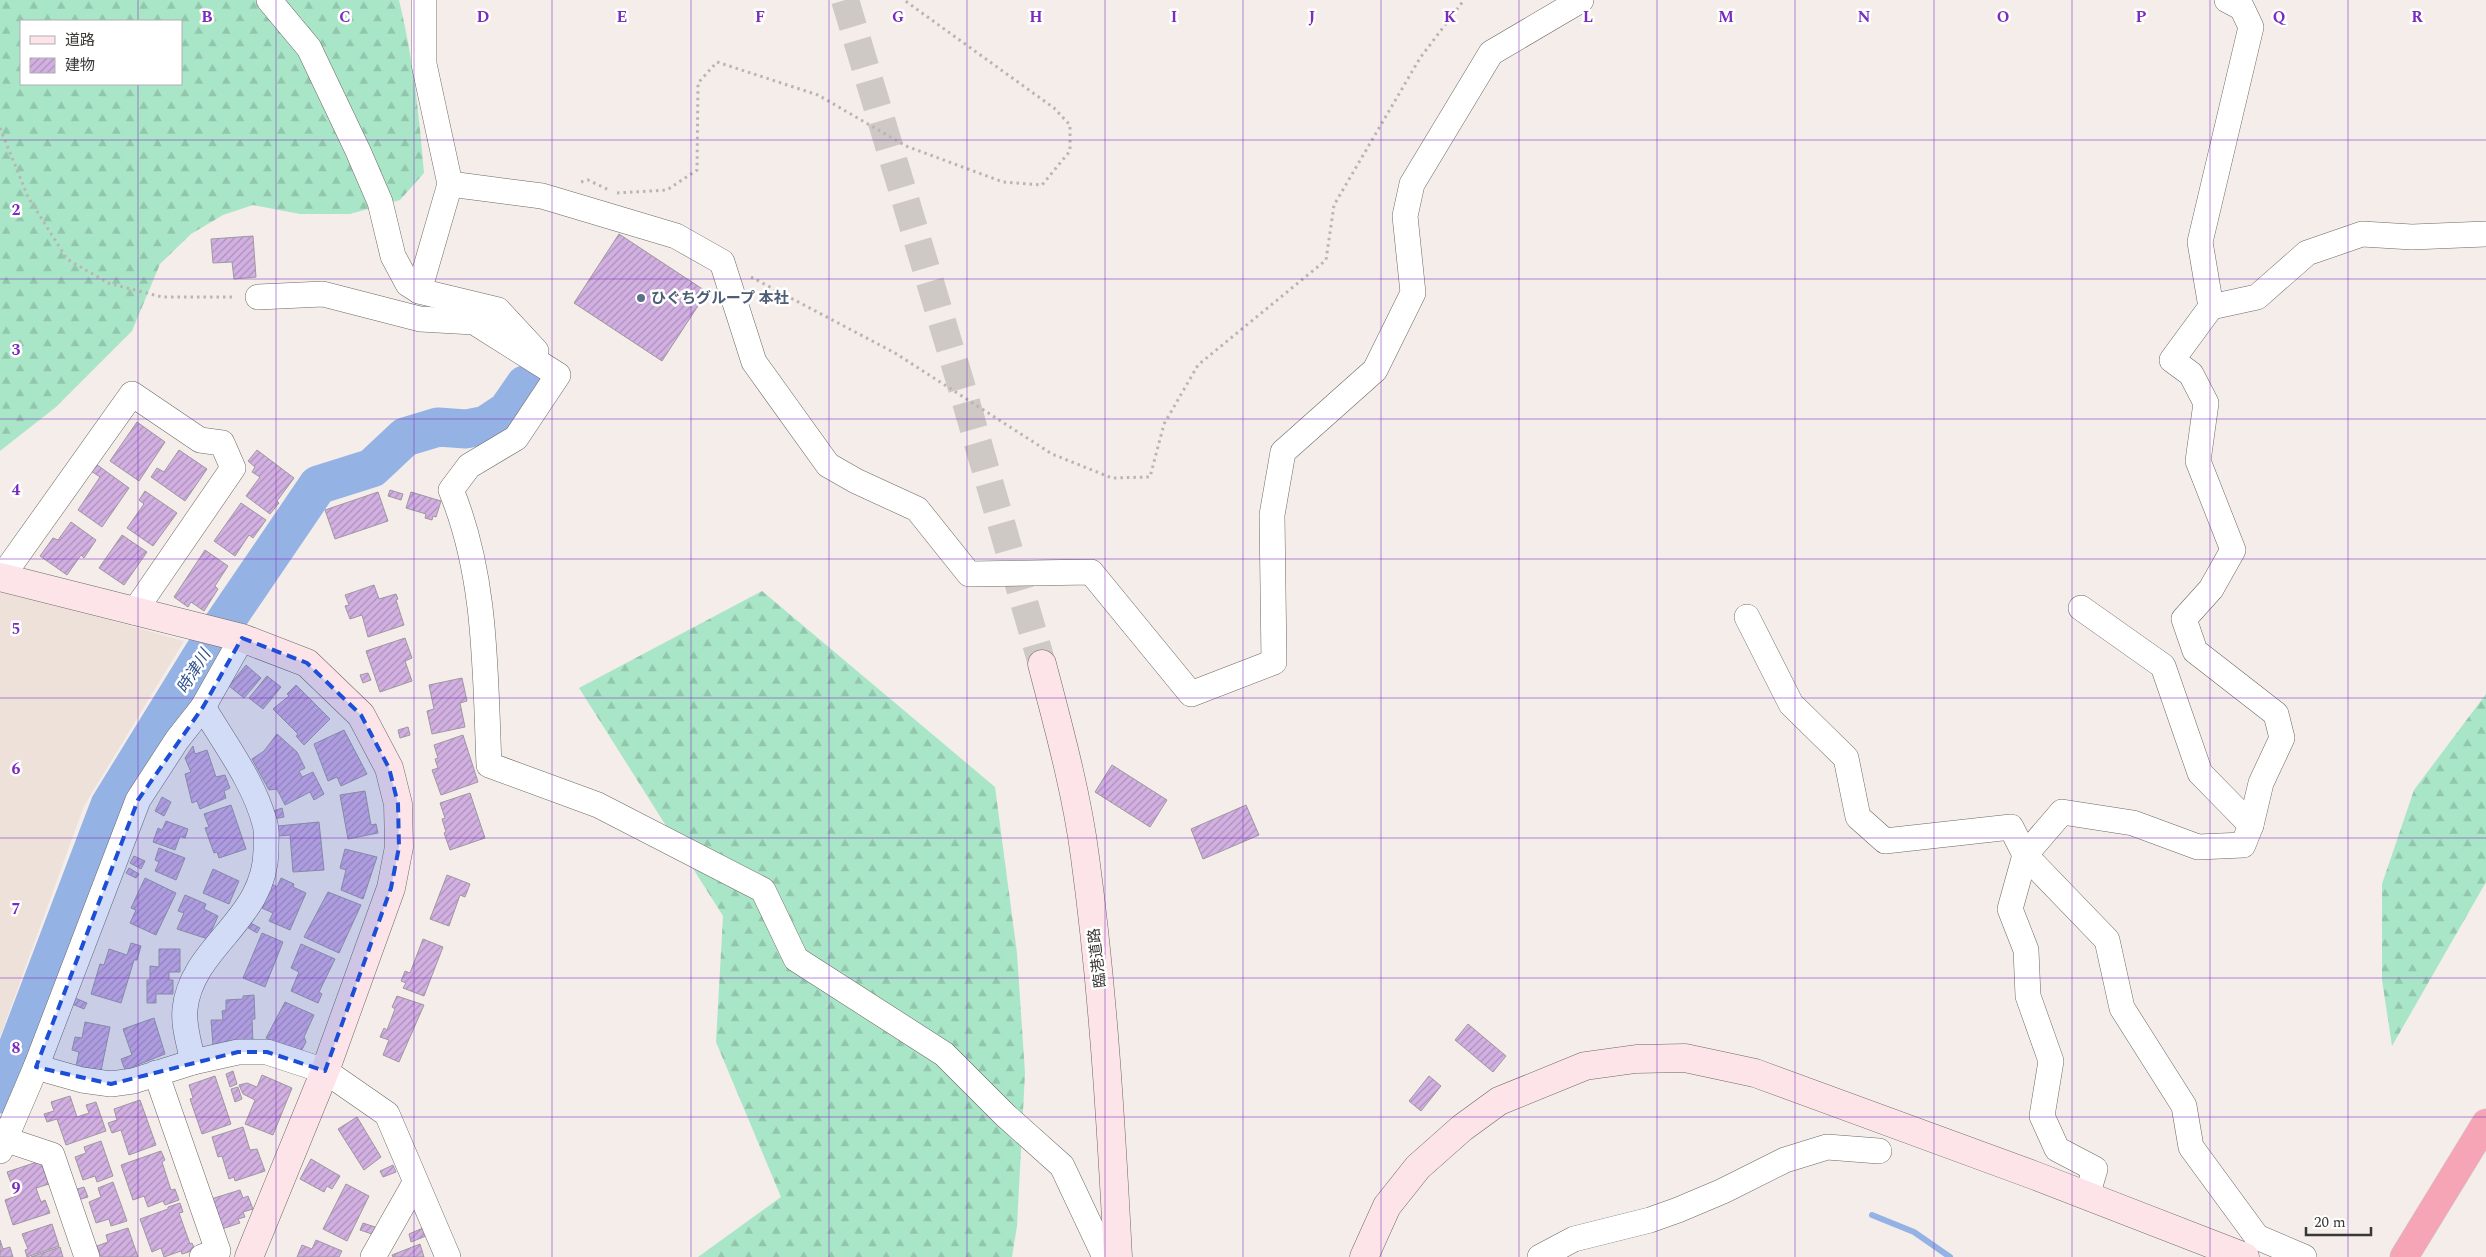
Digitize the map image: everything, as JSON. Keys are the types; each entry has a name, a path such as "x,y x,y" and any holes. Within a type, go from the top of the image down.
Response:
{"highway":[{"path":"2409,1248 2486,1123"}],"street":[{"path":"269,0 309,48 380,202 393,256 408,284 419,292 498,310 558,376"},
{"path":"419,292 450,184 424,64 424,0"},
{"path":"450,184 542,196 676,236 722,262 754,362 828,465 856,482 917,509 969,574 1091,572 1192,694 1274,662 1272,515 1283,452 1375,370 1413,293 1405,216 1412,184 1491,53 1581,0"},
{"path":"2212,306 2200,242 2250,27 2242,8 2227,0"},
{"path":"2087,1196 2095,1169 2057,1149 2042,1116 2050,1061 2028,996 2026,950 2010,908 2025,855 2062,812 2133,823 2198,847 2243,845 2251,825 2261,783 2282,738 2276,714 2195,651 2184,619 2211,589 2233,550 2198,461 2206,402 2191,374 2172,360 2212,306 2257,297 2307,253 2362,234 2412,237 2486,234"},
{"path":"258,297 323,294 420,319 474,322 558,376"},
{"path":"558,376 516,438 469,466 451,490 464,522 483,624 489,765 598,805 763,890 796,958 944,1054 1005,1115 1062,1166 1105,1257"},
{"path":"134,612 233,468 222,444 200,440 132,394 1,577 134,612 195,628 241,638 308,663 361,715 389,768 398,804 399,847 391,888 325,1071 249,1257"},
{"path":"2081,608 2163,666 2200,773 2251,825"},
{"path":"1748,617 1791,704 1846,758 1858,817 1885,841 2011,826 2025,855 2107,940 2122,1008 2184,1106 2191,1147 2257,1237 2304,1257"},
{"path":"87,1257 52,1155 2,1145 36,1067 138,800 176,740 203,707 241,638"},
{"name":"臨港道路","path":"1042,664 1058,724 1085,854 1103,1010 1118,1257"},
{"path":"193,1062 185,1010 194,976 240,919 253,898 266,863 265,825 253,792 203,707"},
{"path":"36,1067 82,1080 111,1084 133,1081 193,1062 238,1052 267,1052 325,1071 386,1114 448,1257"},
{"path":"1364,1257 1387,1206 1418,1167 1462,1128 1499,1102 1585,1066 1636,1059 1686,1058 1755,1073 2087,1196 2245,1257"},
{"path":"156,1074 218,1251 202,1257"},
{"path":"1540,1257 1574,1239 1678,1210 1723,1191 1785,1160 1827,1148 1879,1151"},
{"path":"373,1257 415,1183"}],"path":[{"path":"579,183 588,180 615,193 668,190 697,170 698,83 717,62 818,95 906,146 1004,182 1042,185 1070,151 1070,125 1054,108 904,0"},
{"path":"722,262 895,354 1052,454 1112,478 1150,477 1164,424 1198,365 1326,260 1334,205 1420,58 1464,0"},
{"path":"0,128 28,197 67,259 108,283 162,297 258,297"}],"highlighted area":[{"path":"242,638 307,663 361,715 389,768 398,804 399,847 391,888 325,1071 267,1052 238,1052 111,1084 36,1067 138,800 203,707"}],"shaded area":[{"path":"0,589 184,641 84,806 0,1037"}],"green space":[{"path":"0,0 399,0 415,86 424,173 400,200 350,214 300,214 253,205 223,215 191,234 160,264 132,331 56,407 0,451"},
{"path":"762,591 995,787 1017,953 1025,1073 1017,1226 1012,1257 698,1257 781,1197 716,1042 723,916 579,688"},
{"path":"2486,694 2486,882 2392,1046 2382,980 2382,884 2414,790"}],"building":[{"name":"ひぐちグループ 本社","path":"619,234 707,292 662,361 574,303"},
{"path":"253,236 256,277 234,279 232,262 213,263 211,239"},
{"path":"137,422 165,442 139,481 110,461"},
{"path":"179,450 207,469 185,501 151,477 157,468 164,472"},
{"path":"257,450 294,478 270,514 246,496 260,477 252,472 255,467 248,461"},
{"path":"96,464 129,488 102,527 78,510 100,477 91,471"},
{"path":"390,490 403,494 401,500 388,496"},
{"path":"145,491 177,513 153,546 127,528 144,504 139,500"},
{"path":"378,492 388,521 335,539 325,510"},
{"path":"411,492 441,501 436,517 433,516 432,520 425,518 426,514 406,508"},
{"path":"241,503 266,520 253,538 249,535 235,556 214,541"},
{"path":"71,522 96,540 84,558 81,555 67,575 40,556 53,538 58,540"},
{"path":"122,535 147,552 124,585 99,568"},
{"path":"205,550 228,566 215,586 218,589 204,611 191,602 188,607 174,597"},
{"path":"374,585 379,599 396,594 404,625 368,637 362,615 350,619 345,606 349,605 345,595"},
{"path":"405,638 412,658 405,661 412,681 380,692 366,651"},
{"path":"246,665 261,678 244,698 229,686"},
{"path":"368,673 371,680 363,683 360,675"},
{"path":"267,676 281,687 263,709 249,698"},
{"path":"462,678 467,701 460,703 465,727 432,734 427,711 434,709 429,685"},
{"path":"296,685 330,719 304,745 296,736 298,734 273,709 289,696 287,694"},
{"path":"408,727 410,735 400,738 398,730"},
{"path":"344,730 367,774 341,786 337,777 328,781 314,744"},
{"path":"277,734 297,752 305,768 299,771 302,777 313,772 324,794 314,800 310,792 285,805 277,789 269,790 252,759 264,751"},
{"path":"463,735 478,782 441,795 432,770 438,768 435,759 438,758 434,745"},
{"path":"193,746 195,754 207,750 216,777 225,775 230,788 224,791 226,798 200,809 197,801 192,803 185,774 191,772 185,758"},
{"path":"1112,765 1167,800 1150,827 1095,792"},
{"path":"365,791 371,825 376,824 378,833 348,839 340,795"},
{"path":"470,793 485,838 450,850 444,833 446,832 442,819 445,818 440,803"},
{"path":"162,797 171,802 164,816 155,811"},
{"path":"231,805 246,849 219,858 217,852 214,853 205,828 209,827 204,814"},
{"path":"1246,805 1259,835 1203,859 1191,829"},
{"path":"282,808 284,817 274,819 271,812"},
{"path":"166,821 188,829 185,838 180,836 175,850 153,842 158,828 162,830"},
{"path":"319,822 324,870 293,872 290,835 279,836 278,826"},
{"path":"159,848 185,858 176,880 155,871 159,862 155,860"},
{"path":"345,849 377,857 363,899 341,890 346,870 340,868"},
{"path":"134,856 145,861 141,869 130,863"},
{"path":"129,868 139,874 136,878 126,873"},
{"path":"213,869 239,881 229,904 203,893"},
{"path":"447,875 470,884 465,897 460,895 449,926 430,919"},
{"path":"145,878 176,893 156,935 130,923 136,910 131,908"},
{"path":"281,878 294,884 293,887 306,893 290,930 269,921 273,913 262,908 272,884 277,887"},
{"path":"328,892 361,905 339,953 304,937"},
{"path":"185,895 206,904 204,909 218,916 208,939 177,929 184,913 178,911"},
{"path":"247,921 260,928 257,933 245,926"},
{"path":"262,933 283,942 265,987 243,978"},
{"path":"423,939 443,947 424,996 403,988 406,983 401,981 405,971 410,973"},
{"path":"131,943 141,946 137,960 134,960 121,1003 91,994 100,964 104,965 109,949 127,955"},
{"path":"301,944 335,959 319,992 322,994 318,1003 291,991 299,972 291,968"},
{"path":"159,949 180,949 180,972 169,972 169,980 173,980 173,994 156,994 156,1003 147,1003 147,980 150,980 150,966 159,967"},
{"path":"254,995 255,1019 252,1019 253,1042 213,1045 211,1020 223,1020 222,1011 226,1010 226,1000 243,999 243,996"},
{"path":"397,996 424,1005 399,1062 383,1055 389,1040 380,1037 384,1028 387,1030 395,1009 392,1007"},
{"path":"75,998 87,1003 84,1009 72,1004"},
{"path":"285,1002 314,1015 304,1037 306,1042 300,1053 266,1038"},
{"path":"154,1018 165,1054 125,1070 121,1059 132,1055 123,1029"},
{"path":"85,1022 110,1027 101,1071 76,1066 79,1052 72,1050 75,1037 82,1038"},
{"path":"1468,1024 1506,1056 1493,1072 1455,1040"},
{"path":"233,1071 237,1084 230,1087 226,1074"},
{"path":"262,1075 292,1088 273,1135 245,1124 255,1100 243,1094 239,1085 247,1083 257,1087"},
{"path":"215,1076 231,1124 202,1134 190,1099 193,1098 189,1085"},
{"path":"1429,1076 1441,1086 1421,1111 1409,1101"},
{"path":"238,1087 242,1099 235,1102 231,1089"},
{"path":"70,1096 77,1117 89,1113 86,1105 96,1102 106,1131 66,1145 57,1119 47,1122 44,1114 54,1111 51,1102"},
{"path":"140,1100 156,1145 129,1155 121,1130 112,1133 108,1123 117,1120 114,1109"},
{"path":"357,1117 381,1157 364,1170 338,1129"},
{"path":"243,1127 250,1150 257,1149 265,1171 235,1181 234,1177 229,1179 222,1156 218,1157 212,1137"},
{"path":"101,1141 113,1176 97,1182 95,1176 83,1180 75,1157 86,1153 84,1147"},
{"path":"161,1151 165,1160 162,1162 171,1190 175,1189 179,1200 165,1205 163,1201 148,1207 144,1196 133,1200 121,1165"},
{"path":"311,1159 340,1176 332,1189 327,1186 324,1192 300,1179"},
{"path":"40,1161 49,1184 36,1188 41,1202 45,1200 50,1213 13,1225 5,1200 16,1196 7,1172"},
{"path":"393,1165 396,1172 383,1177 380,1171"},
{"path":"113,1182 127,1221 111,1226 109,1219 96,1223 89,1202 101,1197 98,1188"},
{"path":"346,1184 369,1196 347,1241 323,1229"},
{"path":"84,1187 88,1197 78,1200 74,1190"},
{"path":"240,1190 243,1198 248,1196 253,1209 243,1212 245,1217 238,1219 240,1223 222,1229 211,1199"},
{"path":"180,1203 183,1212 179,1213 190,1244 192,1243 195,1250 182,1254 181,1251 164,1257 161,1248 152,1252 140,1219"},
{"path":"363,1223 375,1227 372,1234 360,1230"},
{"path":"52,1224 59,1246 27,1257 25,1250 28,1249 22,1234"},
{"path":"128,1228 138,1257 101,1257 97,1246 108,1242 106,1235"},
{"path":"423,1228 426,1236 411,1242 409,1234"},
{"path":"0,1240 3,1249 10,1247 13,1257 0,1257"},
{"path":"316,1240 342,1251 339,1257 297,1257 302,1245 312,1249"},
{"path":"420,1244 424,1257 393,1257 392,1255"},
{"path":"60,1247 63,1257 31,1257"}],"waterway":[{"name":"時津川","path":"0,1094 110,805 203,654 318,485 372,468 405,437 438,427 466,429 486,425 507,411 525,385"},
{"path":"1872,1215 1914,1232 1950,1257"}],"tunnel":[{"path":"845,0 959,378 1042,664"}],"place":[{"name":"ひぐちグループ 本社","path":"641,298"}]}
